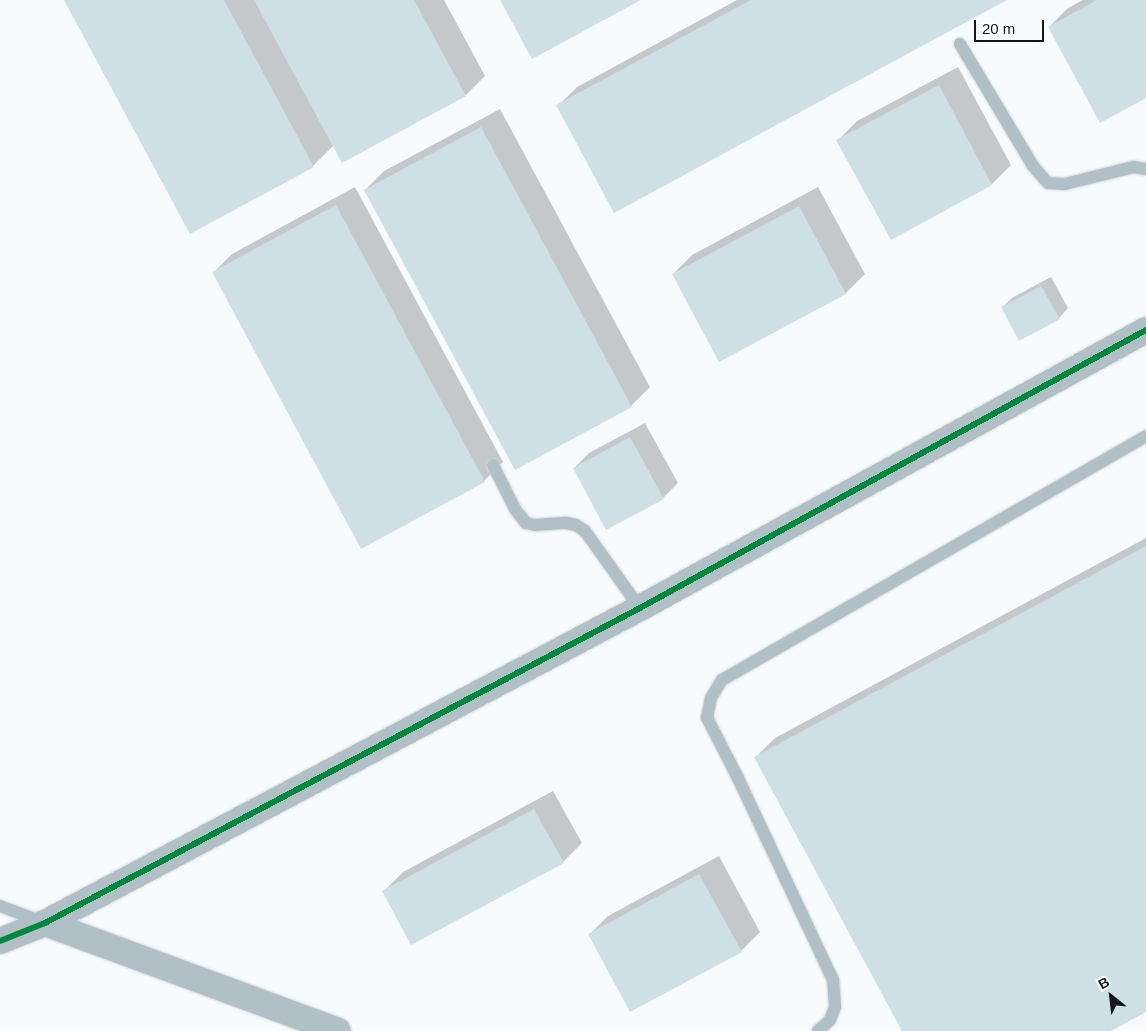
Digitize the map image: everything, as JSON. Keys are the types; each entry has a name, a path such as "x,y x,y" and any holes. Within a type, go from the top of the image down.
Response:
{"street":[{"path":"0,941 45,923 640,608 1146,330"},
{"path":"45,923 338,1031"}],"lane":[{"path":"960,44 1033,166 1048,183 1065,184 1133,167 1146,169"},
{"path":"818,1031 830,1020 835,1007 833,980 742,787 707,718 711,698 722,680 1146,436"},
{"path":"493,465 515,508 526,523 534,525 566,523 576,525 585,531 640,608"},
{"path":"0,906 45,923"}],"building":[{"path":"64,0 224,0 314,167 190,234"},
{"path":"254,0 414,0 466,96 342,163"},
{"path":"500,0 641,0 532,59"},
{"path":"751,0 1007,0 614,213 556,105"},
{"path":"1097,0 1146,0 1146,98 1100,123 1048,27"},
{"path":"939,85 992,185 891,240 836,140"},
{"path":"481,127 632,407 515,470 364,190"},
{"path":"336,205 485,482 361,549 212,272"},
{"path":"799,206 846,294 719,362 672,274"},
{"path":"1041,286 1060,319 1019,341 1001,307"},
{"path":"630,437 664,499 606,530 573,468"},
{"path":"1146,546 1146,1012 1111,1031 902,1031 754,757"},
{"path":"534,809 564,863 411,945 382,891"},
{"path":"699,874 742,952 630,1012 588,934"}],"cycle path":[{"path":"0,941 45,923 640,608 1146,330"}]}
